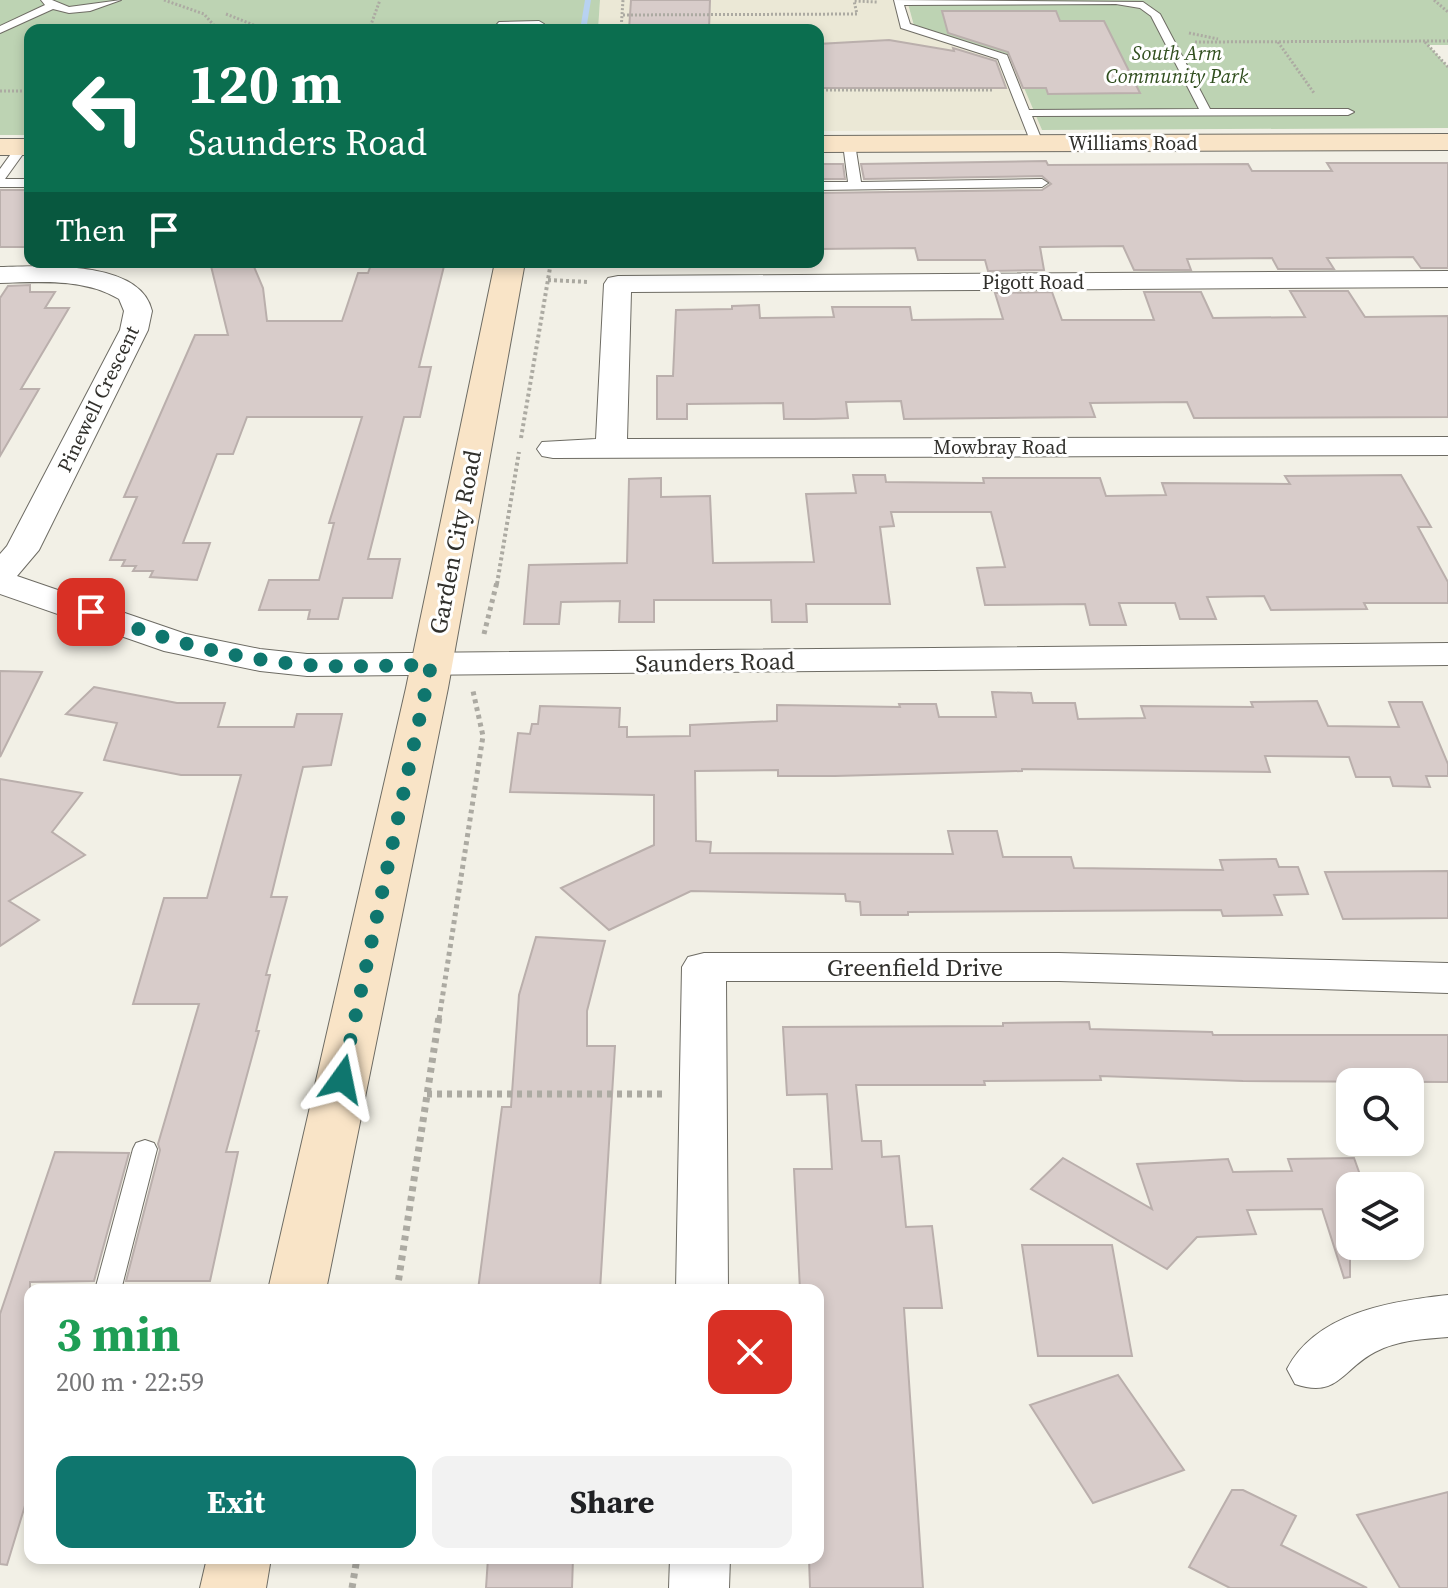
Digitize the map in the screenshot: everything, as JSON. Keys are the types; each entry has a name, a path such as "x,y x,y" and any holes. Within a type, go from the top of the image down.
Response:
{"street":[{"name":"Williams Road","path":"824,144 1448,142"},
{"name":"Garden City Road","path":"298,1284 431,665 509,268"},
{"name":"Pinewell Crescent","path":"0,275 100,280 120,287 137,304 138,311 134,330 22,550 0,575"},
{"name":"Pigott Road","path":"611,449 618,284 1448,279"},
{"name":"Mowbray Road","path":"553,449 1443,455"},
{"name":"Saunders Road","path":"0,582 177,643 224,654 307,665 1446,654"},
{"name":"Greenfield Drive","path":"702,1284 704,967 1073,967 1448,978"},
{"path":"1314,1369 1354,1338 1367,1332 1393,1322 1448,1316"},
{"path":"233,1588 238,1564"},
{"path":"699,1588 700,1564"}],"lane":[{"path":"0,30 48,3 83,8 116,0"},
{"path":"1037,143 1003,57 905,26 898,2 1134,3 1148,7 1155,14 1206,112"},
{"path":"1025,113 1348,112"},
{"path":"849,144 855,186"},
{"path":"17,147 0,180 24,182"},
{"path":"824,186 1042,183"},
{"path":"110,1284 145,1149"}],"path":[{"path":"164,0 204,14 213,24"},
{"path":"371,24 380,0"},
{"path":"622,24 623,0"},
{"path":"1434,0 1448,12"},
{"path":"623,15 857,14 854,1 898,2"},
{"path":"226,14 251,24"},
{"path":"1277,41 1314,93"},
{"path":"1425,41 1448,67"},
{"path":"1170,42 1448,41"},
{"path":"824,90 1015,90"},
{"path":"0,91 24,91"},
{"path":"545,268 548,280"},
{"path":"483,638 494,603 503,532 550,268"},
{"path":"398,1284 483,736 472,688"},
{"path":"427,1094 672,1094"},
{"path":"352,1588 356,1564"}],"shaded area":[{"path":"600,0 907,0 914,27 1010,55 1042,130 824,131 824,24 598,24"}],"green space":[{"path":"0,0 600,0 598,24 24,24 24,135 0,135"},
{"name":"South Arm Community Park","path":"907,0 1448,0 1448,45 1428,45 1448,67 1448,128 1042,130 1010,55 914,26"}],"building":[{"path":"631,0 710,0 709,24 629,24"},
{"path":"942,11 1056,11 1060,21 1104,21 1140,93 1048,94 1046,88 1023,88 1008,52 948,33"},
{"path":"889,40 954,51 953,48 996,61 1006,88 824,88 824,44"},
{"path":"1046,161 1048,165 1248,164 1252,171 1332,171 1327,163 1448,163 1448,268 1421,268 1413,257 1327,258 1334,269 1278,269 1272,258 1187,259 1191,270 1134,270 1123,246 1040,247 1044,270 988,271 985,260 918,260 915,248 824,249 824,193 1042,190 1051,184 1042,176 864,179 861,164"},
{"path":"824,164 843,164 845,179 824,179"},
{"path":"0,190 24,190 24,247 0,247"},
{"path":"211,268 255,268 263,288 267,321 342,321 358,273 368,273 370,268 444,268 419,367 431,367 420,417 404,417 368,559 400,559 392,598 343,598 338,619 308,619 310,610 259,610 269,580 319,580 334,523 329,523 362,417 247,417 233,454 217,454 183,543 210,543 197,580 150,577 153,571 133,571 136,566 122,566 125,560 110,560 137,497 124,497 195,335 228,335"},
{"path":"30,285 30,292 55,292 45,308 69,308 21,389 39,389 0,456 0,298 8,286"},
{"path":"1290,291 1348,291 1365,317 1448,316 1448,417 1194,418 1187,402 1090,403 1095,417 904,419 901,401 846,402 848,418 784,419 783,403 687,404 687,419 657,419 657,376 673,376 676,310 759,305 760,318 834,317 832,307 910,307 912,320 1003,319 995,293 1052,292 1062,320 1154,320 1144,292 1201,292 1213,318 1305,317"},
{"path":"853,475 885,475 886,482 984,483 983,478 1100,478 1106,496 1166,495 1162,483 1290,484 1285,476 1401,475 1431,527 1418,527 1448,582 1448,603 1364,603 1367,609 1271,610 1264,596 1207,597 1216,619 1180,619 1175,603 1119,603 1126,625 1090,625 1085,604 985,605 977,568 1005,567 991,512 891,512 894,526 880,527 890,604 806,604 807,622 772,622 771,600 654,600 654,622 619,622 620,601 561,602 559,624 524,624 529,565 627,563 629,479 661,478 661,497 710,496 713,563 814,562 806,494 856,493"},
{"path":"0,671 42,672 0,757"},
{"path":"94,687 177,703 225,703 218,727 294,727 297,714 342,714 331,765 303,767 271,897 287,897 266,975 270,975 256,1031 259,1031 226,1152 238,1152 210,1281 126,1281 160,1150 158,1144 199,1004 133,1004 164,898 207,898 241,775 181,775 104,760 117,723 66,714"},
{"path":"992,692 1031,693 1033,703 1075,703 1078,719 1145,718 1141,706 1253,707 1251,702 1317,701 1328,726 1399,727 1389,702 1422,702 1448,764 1448,776 1426,776 1430,787 1393,786 1390,777 1356,777 1349,757 1265,756 1270,772 1022,769 778,776 778,770 695,771 696,841 711,842 710,853 953,854 948,831 997,831 1003,857 1071,857 1074,868 1223,870 1220,860 1276,859 1279,867 1298,867 1308,894 1274,895 1282,915 1223,916 1221,910 861,915 860,902 846,901 845,894 691,891 609,930 561,888 654,845 654,795 510,792 518,733 530,734 532,724 538,724 540,706 620,708 619,727 627,727 627,737 690,736 690,725 777,721 777,705 900,707 899,704 936,704 939,717 996,717"},
{"path":"0,779 82,793 52,832 85,855 9,901 39,920 0,946"},
{"path":"1448,871 1448,918 1343,919 1325,872"},
{"path":"536,937 605,941 587,1011 587,1046 615,1046 600,1284 479,1284 502,1107 511,1107 519,995"},
{"path":"1089,1022 1090,1029 1212,1032 1213,1035 1448,1035 1448,1082 1424,1082 1424,1068 1336,1068 1336,1081 1100,1076 1101,1080 984,1081 985,1085 856,1085 862,1141 881,1141 882,1157 899,1156 906,1227 932,1226 942,1308 904,1308 923,1588 810,1588 809,1564 824,1564 824,1284 800,1284 794,1169 832,1169 827,1094 787,1095 783,1027 1003,1026 1003,1023"},
{"path":"55,1152 129,1153 94,1281 24,1284 24,1509 7,1565 0,1564 0,1314"},
{"path":"1063,1158 1152,1209 1137,1164 1228,1159 1233,1172 1292,1171 1288,1159 1354,1158 1359,1172 1336,1172 1336,1253 1322,1209 1247,1210 1256,1234 1197,1237 1167,1269 1031,1189"},
{"path":"1022,1245 1112,1245 1132,1356 1038,1356"},
{"path":"1338,1260 1350,1260 1350,1277 1344,1278"},
{"path":"1118,1375 1184,1470 1093,1503 1030,1405"},
{"path":"1232,1490 1243,1490 1296,1516 1281,1545 1367,1588 1230,1588 1189,1567"},
{"path":"1448,1492 1448,1588 1400,1588 1357,1515"},
{"path":"488,1564 573,1564 572,1588 486,1588"}],"waterway":[{"path":"584,24 588,0"}],"route":[{"path":"91,612 177,643 260,660 333,666 431,665 342,1079"}]}
